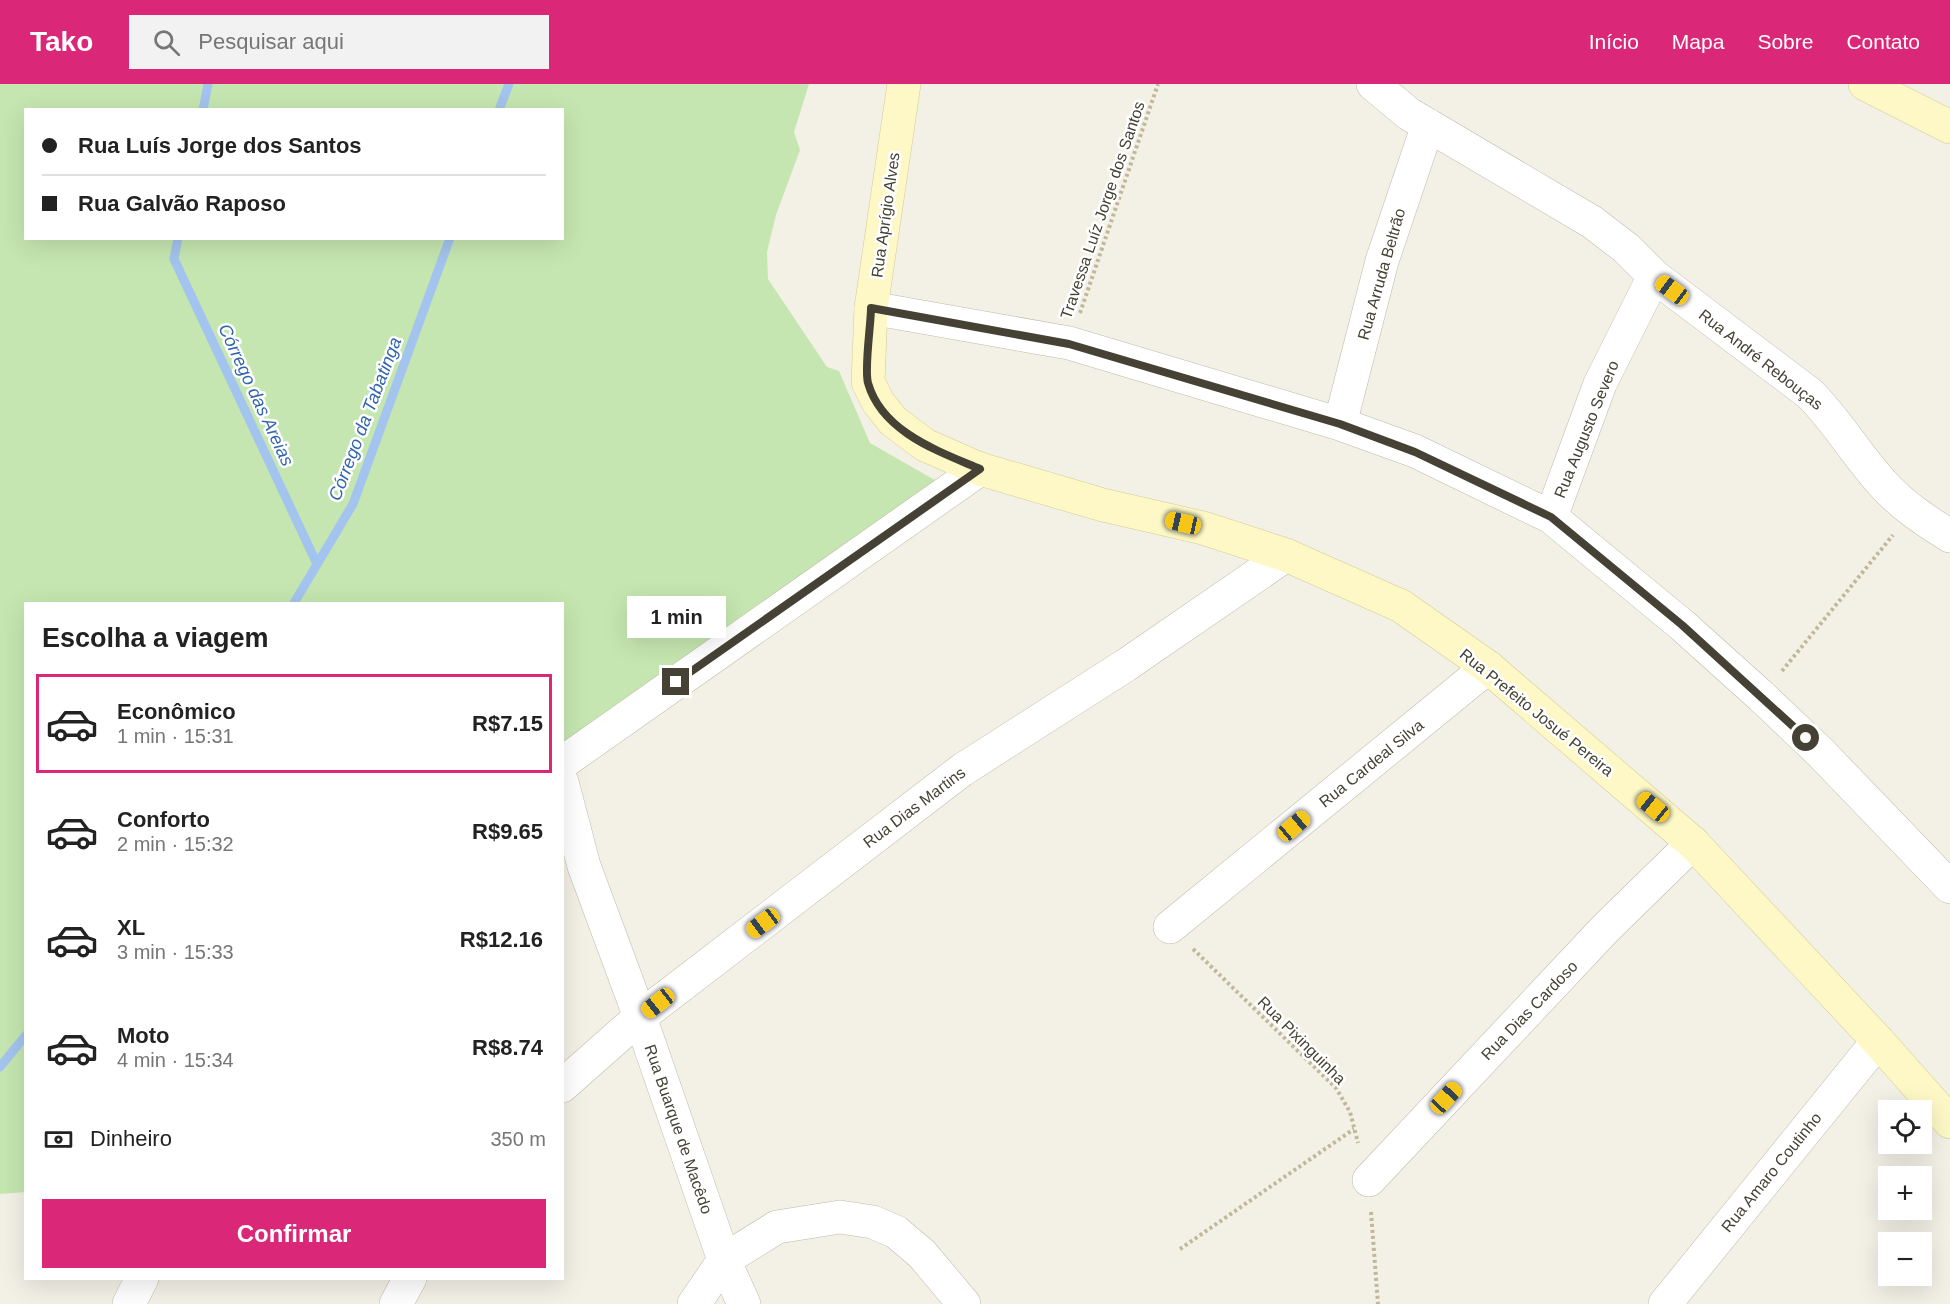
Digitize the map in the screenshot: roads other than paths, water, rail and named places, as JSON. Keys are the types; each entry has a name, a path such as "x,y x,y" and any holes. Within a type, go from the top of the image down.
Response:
{"street":[{"name":"Rua Aprígio Alves","path":"868,382 871,308 904,84"},
{"name":"Rua André Rebouças","path":"1373,84 1408,114 1592,222 1626,248 1654,276 1810,394 1831,415 1884,485 1911,511 1950,536"},
{"path":"1865,84 1950,127"},
{"name":"Rua Arruda Beltrão","path":"1340,424 1382,261 1428,125"},
{"name":"Rua Augusto Severo","path":"1551,517 1600,384 1654,276"},
{"path":"871,308 1069,344 1340,424 1415,452 1551,517 1682,625 1761,696 1821,752 1950,887"},
{"name":"Rua Prefeito Josué Pereira","path":"868,382 885,411 908,433 925,445 980,469 1103,505 1203,528 1286,555 1401,606 1488,667 1693,843 1878,1041 1950,1122"},
{"path":"564,762 980,469"},
{"name":"Rua Dias Martins","path":"564,1084 640,1017 962,770 1126,665 1286,555"},
{"name":"Rua Cardeal Silva","path":"1170,927 1488,667"},
{"name":"Rua Buarque de Macêdo","path":"564,790 584,866 640,1017 724,1260 744,1304"},
{"name":"Rua Dias Cardoso","path":"1369,1180 1605,928 1693,843"},
{"name":"Rua Amaro Coutinho","path":"1665,1304 1878,1041"},
{"path":"694,1304 724,1260 777,1227 808,1220 840,1217 873,1222 896,1232 922,1254 964,1304"},
{"path":"129,1304 140,1280"},
{"path":"396,1304 409,1280"}],"waterway":[{"name":"Córrego das Areias","path":"203,108 208,84"},
{"name":"Córrego da Tabatinga","path":"500,108 509,84"},
{"name":"Córrego das Areias","path":"178,240 174,259 317,564"},
{"name":"Córrego da Tabatinga","path":"295,602 353,504 449,240"},
{"name":"Córrego da Tabatinga","path":"0,1067 24,1037"}]}
